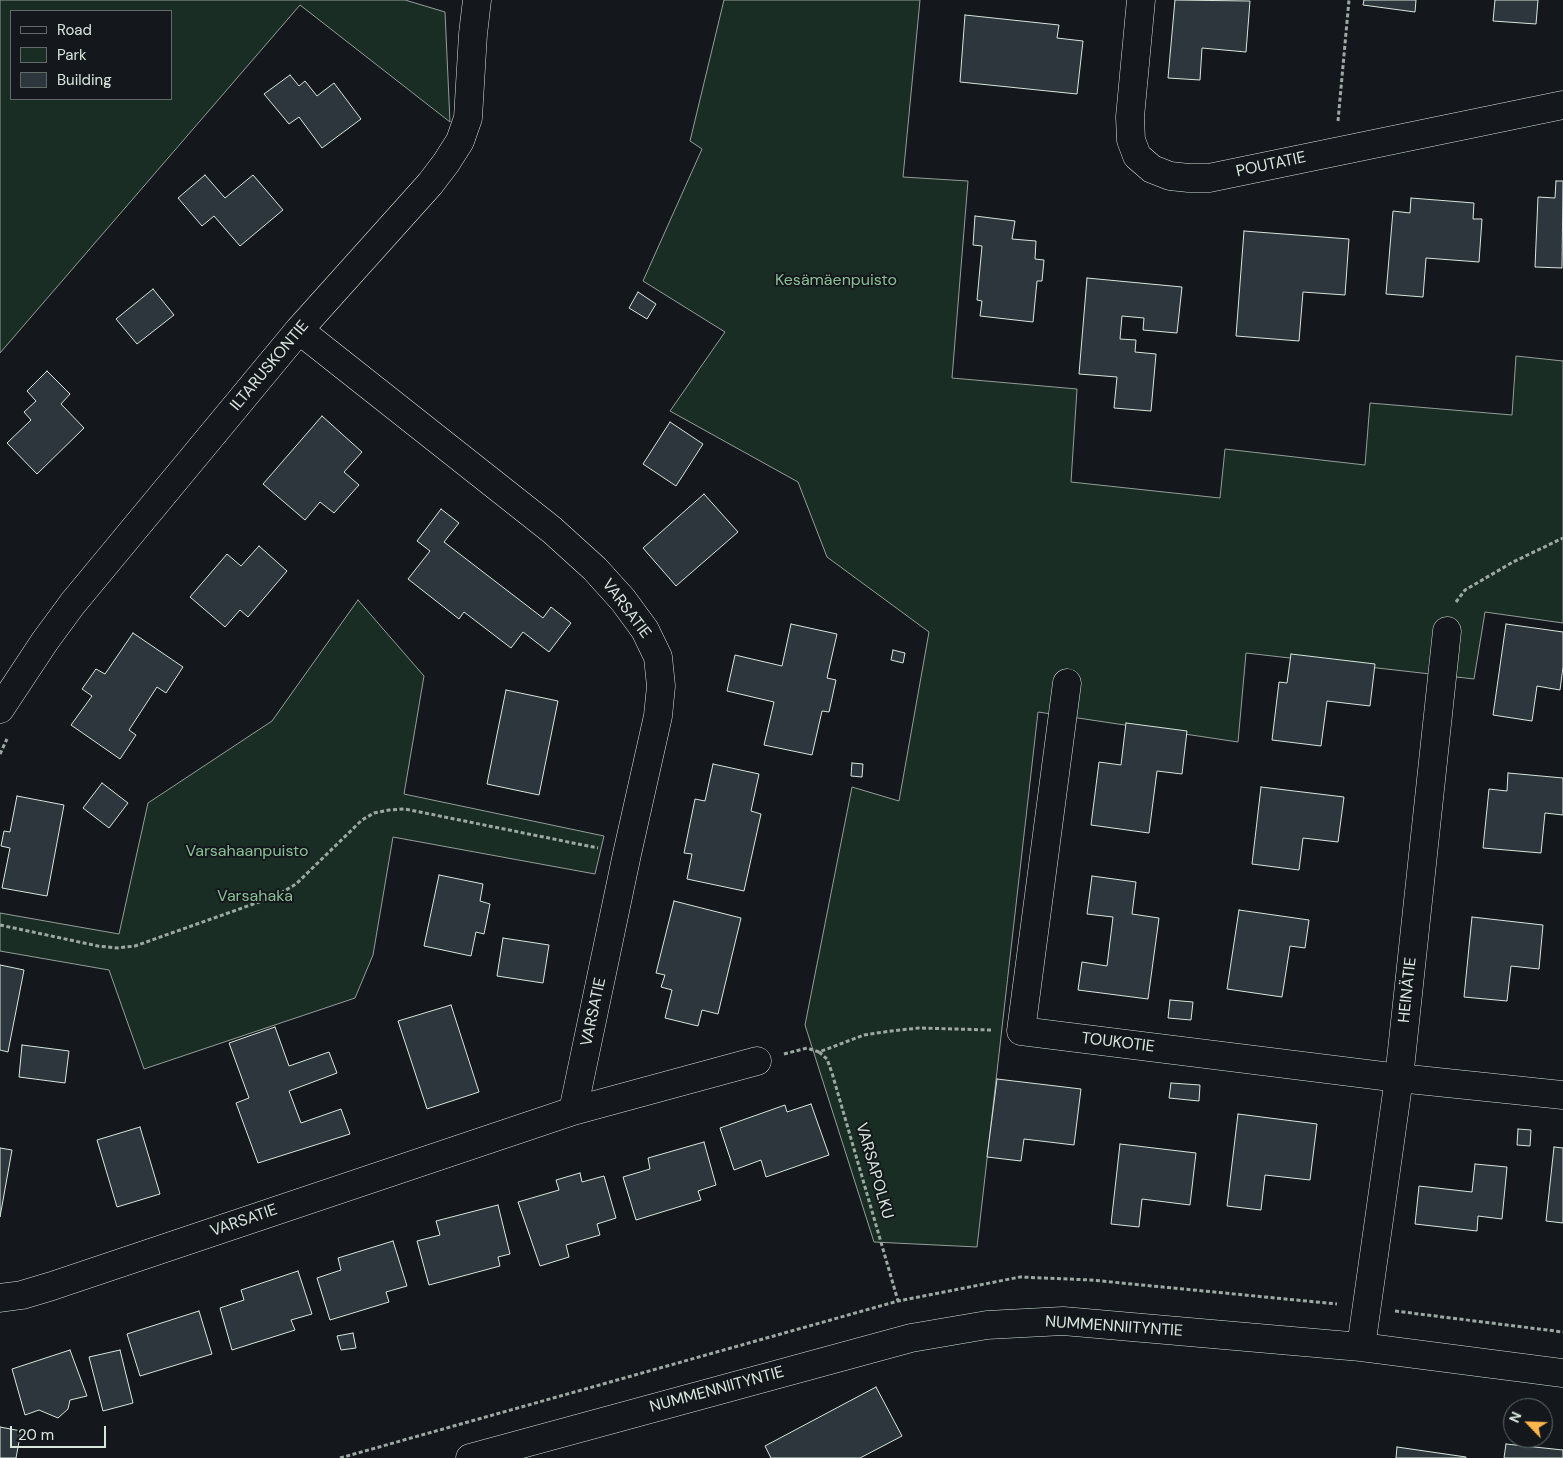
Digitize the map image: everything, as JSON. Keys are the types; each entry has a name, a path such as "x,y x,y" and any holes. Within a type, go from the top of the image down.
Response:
{"street":[{"name":"ILTARUSKONTIE","path":"0,709 45,641 73,604 299,330 430,184 460,140 468,118 477,0"},
{"name":"POUTATIE","path":"1141,0 1130,117 1131,140 1138,156 1152,169 1170,176 1209,178 1563,105"},
{"name":"VARSATIE","path":"299,330 552,530 595,569 623,600 644,630 658,657 661,686 658,716 573,1111"},
{"name":"HEINÄTIE","path":"1361,1347 1399,1078 1447,631"},
{"path":"1021,1031 1066,683"},
{"name":"TOUKOTIE","path":"1021,1031 1399,1078 1563,1095"},
{"name":"VARSATIE","path":"0,1298 22,1295 52,1286 573,1111 757,1061"},
{"name":"NUMMENNIITYNTIE","path":"470,1458 911,1338 987,1325 1063,1321 1361,1347 1563,1373"}],"path":[{"path":"1335,152 1349,0"},
{"path":"1447,631 1452,607 1465,590 1514,562 1563,538"},
{"path":"0,925 98,946 117,948 136,946 276,896 296,884 362,820 374,813 388,810 405,809 627,854"},
{"path":"757,1061 807,1048 819,1052 864,1035 891,1031 919,1028 1021,1031"},
{"name":"VARSAPOLKU","path":"819,1052 827,1059 832,1073 898,1301"}],"green space":[{"path":"0,0 405,0 445,12 450,122 300,5 0,353"},
{"name":"Kesämäenpuisto","path":"724,0 920,0 903,177 968,181 952,378 1077,389 1071,482 1220,498 1225,449 1365,465 1370,403 1512,415 1516,356 1563,361 1563,623 1485,612 1474,679 1246,653 1238,742 1038,712 977,1247 874,1242 805,1025 852,787 899,801 929,632 827,557 798,482 670,411 725,332 643,281 702,149 690,141"},
{"name":"Varsahaka","path":"358,600 424,676 404,794 604,836 595,874 393,837 373,955 355,998 144,1069 109,970 0,951 0,913 119,934 148,803 272,721"}],"building":[{"path":"1175,0 1250,1 1246,52 1202,48 1200,80 1168,78"},
{"path":"1364,0 1416,0 1415,12 1363,5"},
{"path":"1495,0 1538,0 1536,24 1493,21"},
{"path":"965,15 1059,25 1057,38 1083,41 1077,94 960,82"},
{"path":"290,75 299,86 305,81 317,96 334,83 361,119 322,148 299,117 289,124 264,94"},
{"path":"205,175 225,198 253,175 283,210 240,246 214,216 202,226 178,198"},
{"path":"1556,181 1563,181 1562,268 1535,267 1538,197 1555,198"},
{"path":"1411,198 1474,203 1473,219 1482,219 1479,262 1426,258 1423,297 1386,294 1393,211 1410,213"},
{"path":"975,216 1015,221 1012,239 1036,241 1035,259 1044,260 1042,281 1037,281 1033,322 980,316 982,301 977,300 982,246 973,245"},
{"path":"1244,231 1349,239 1345,295 1303,292 1299,341 1236,336"},
{"path":"1087,278 1182,287 1177,333 1143,330 1144,318 1122,316 1120,339 1136,340 1135,352 1156,354 1151,411 1114,408 1117,377 1079,374"},
{"path":"153,289 174,315 137,344 116,319"},
{"path":"638,292 656,304 647,319 629,308"},
{"path":"47,371 70,394 61,404 84,428 37,474 7,443 31,420 24,412 36,401 27,391"},
{"path":"322,416 362,452 344,472 359,485 334,513 320,502 305,520 263,484"},
{"path":"670,422 703,444 676,486 643,464"},
{"path":"704,494 738,532 676,586 643,548"},
{"path":"441,509 459,523 444,542 543,618 551,607 571,623 549,652 523,632 511,648 464,612 459,619 408,579 430,551 417,541"},
{"path":"259,546 287,571 248,617 240,610 225,627 190,597 227,554 241,566"},
{"path":"791,624 837,634 827,678 836,680 829,712 822,711 812,755 764,745 774,702 727,691 735,655 782,666"},
{"path":"1506,624 1563,632 1563,667 1560,690 1537,686 1532,721 1493,715"},
{"path":"133,633 183,667 166,693 157,687 129,730 136,735 120,759 71,725 92,696 82,689 96,669 105,674"},
{"path":"893,650 905,653 903,663 891,660"},
{"path":"1291,654 1375,664 1370,706 1327,701 1321,746 1272,740 1279,682 1287,683"},
{"path":"506,690 558,701 539,795 487,784"},
{"path":"1126,723 1187,731 1182,774 1157,771 1149,833 1091,825 1099,762 1121,765"},
{"path":"852,763 863,764 862,777 851,776"},
{"path":"713,764 759,774 751,811 761,814 744,891 687,879 692,854 684,853 695,799 705,801"},
{"path":"1508,773 1563,778 1563,815 1545,813 1541,853 1483,848 1489,789 1507,791"},
{"path":"102,783 128,803 109,828 83,808"},
{"path":"1261,787 1344,797 1338,842 1303,838 1299,870 1252,864"},
{"path":"17,796 64,805 47,896 2,888 10,848 1,846 4,831 10,832"},
{"path":"439,875 483,884 480,901 490,904 484,934 476,932 471,956 424,946"},
{"path":"1092,876 1136,882 1132,914 1159,918 1148,999 1078,990 1082,962 1107,966 1113,917 1087,914"},
{"path":"674,901 741,918 718,1014 702,1010 698,1026 665,1018 672,990 661,987 665,975 656,973"},
{"path":"1239,910 1309,920 1305,948 1290,946 1282,997 1227,989"},
{"path":"1472,917 1543,925 1539,969 1511,966 1507,1001 1464,997"},
{"path":"503,938 549,945 543,983 497,976"},
{"path":"0,965 24,970 8,1052 0,1050"},
{"path":"1170,1000 1193,1002 1191,1020 1168,1018"},
{"path":"451,1005 479,1092 427,1109 398,1021"},
{"path":"275,1027 289,1066 329,1052 337,1073 289,1091 301,1123 341,1109 350,1134 258,1163 236,1103 249,1098 229,1043"},
{"path":"22,1045 69,1051 65,1083 19,1077"},
{"path":"997,1079 1081,1089 1074,1145 1024,1139 1021,1161 987,1157"},
{"path":"1171,1083 1200,1085 1199,1101 1169,1098"},
{"path":"811,1104 829,1155 766,1177 761,1160 734,1170 720,1128 785,1105 787,1112"},
{"path":"1238,1114 1317,1124 1310,1180 1265,1175 1261,1210 1227,1206"},
{"path":"140,1127 160,1194 117,1207 97,1140"},
{"path":"1518,1129 1531,1130 1530,1146 1517,1145"},
{"path":"704,1142 716,1185 698,1191 701,1200 636,1220 623,1177 650,1169 648,1158"},
{"path":"1120,1144 1196,1153 1190,1205 1142,1199 1139,1227 1111,1224"},
{"path":"1554,1147 1563,1148 1563,1223 1546,1221"},
{"path":"0,1148 12,1150 0,1217"},
{"path":"1475,1164 1507,1167 1502,1219 1478,1216 1477,1231 1415,1224 1419,1186 1472,1192"},
{"path":"580,1173 582,1182 604,1176 616,1218 597,1224 600,1235 566,1245 569,1257 540,1266 518,1202 559,1190 556,1180"},
{"path":"498,1205 510,1254 498,1257 500,1266 429,1285 417,1241 440,1235 436,1221"},
{"path":"393,1241 407,1286 386,1292 389,1302 330,1320 317,1278 341,1270 338,1258"},
{"path":"298,1271 312,1314 291,1320 295,1330 232,1350 220,1308 244,1300 241,1290"},
{"path":"199,1311 212,1354 140,1376 127,1334"},
{"path":"353,1333 356,1348 341,1350 337,1336"},
{"path":"70,1350 87,1396 70,1400 68,1409 58,1418 39,1410 25,1415 12,1369"},
{"path":"120,1350 133,1403 103,1411 89,1357"},
{"path":"876,1387 902,1436 860,1458 771,1458 765,1446"},
{"path":"0,1427 21,1431 16,1458 0,1458"},
{"path":"1397,1447 1466,1457 1466,1458 1396,1458"},
{"path":"1505,1448 1563,1450 1563,1458 1504,1458"}],"park label":[{"name":"Varsahaanpuisto","path":"247,852"}]}
